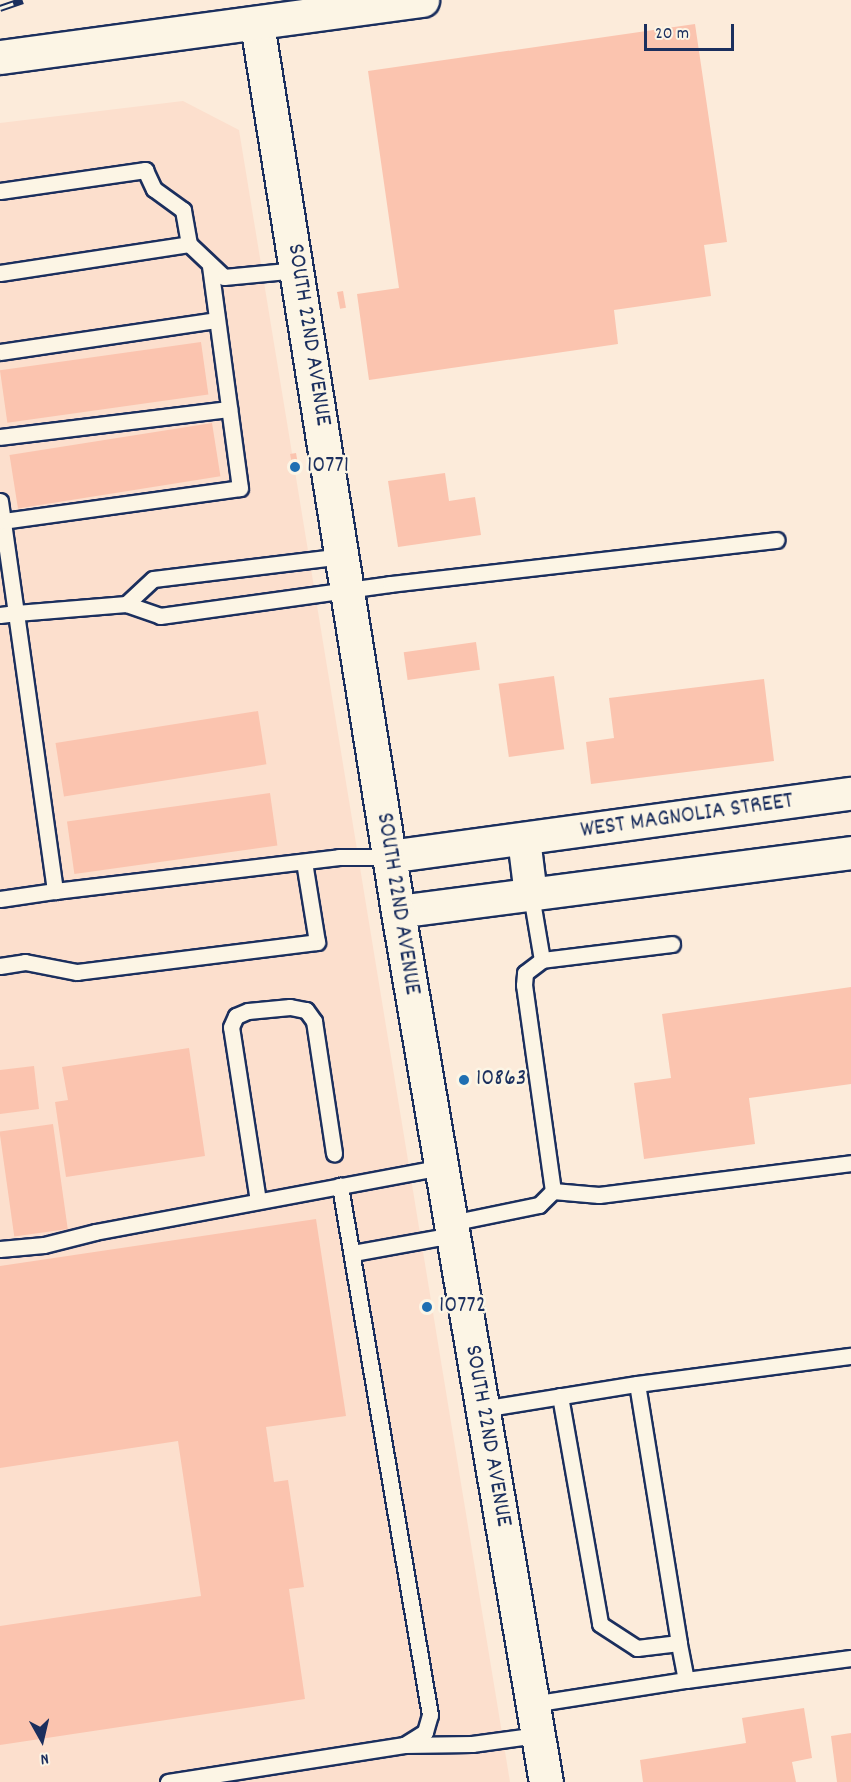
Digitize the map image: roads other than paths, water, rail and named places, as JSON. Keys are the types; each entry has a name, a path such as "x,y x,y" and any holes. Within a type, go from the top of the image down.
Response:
{"street":[{"path":"0,57 422,0"},
{"name":"SOUTH 22ND AVENUE","path":"257,24 298,270 398,912 546,1782"},
{"name":"WEST MAGNOLIA STREET","path":"389,857 851,794"},
{"path":"524,839 531,895"},
{"path":"398,912 851,853"}],"lane":[{"path":"0,191 145,170 154,189 183,210 189,244 210,267 234,279 298,270"},
{"path":"0,273 189,244"},
{"path":"3,521 240,488 210,267"},
{"path":"0,352 217,320"},
{"path":"0,437 229,409"},
{"path":"0,501 55,891"},
{"path":"0,615 126,604 159,616 348,593 390,584 777,540"},
{"path":"126,604 153,579 343,556"},
{"path":"0,899 304,862 389,857"},
{"path":"0,966 25,962 77,972 317,942 304,862"},
{"path":"531,895 543,960"},
{"path":"553,1191 524,985 525,973 543,960 672,944"},
{"path":"258,1201 231,1027 236,1016 248,1011 290,1007 306,1010 314,1021 334,1154"},
{"path":"353,1254 539,1205 553,1191 599,1195 851,1163"},
{"path":"0,1249 44,1245 258,1201 441,1167"},
{"path":"340,1186 430,1715 425,1732 404,1745"},
{"path":"482,1409 637,1384 851,1356"},
{"path":"637,1384 686,1680"},
{"path":"560,1396 600,1624 637,1647 679,1642"},
{"path":"168,1782 404,1745 472,1744 535,1720 686,1680 851,1658"}],"railway":[{"path":"0,8 23,0"}],"place":[{"name":"10771","path":"295,467"},
{"name":"10863","path":"464,1080"},
{"name":"10772","path":"427,1307"}]}
